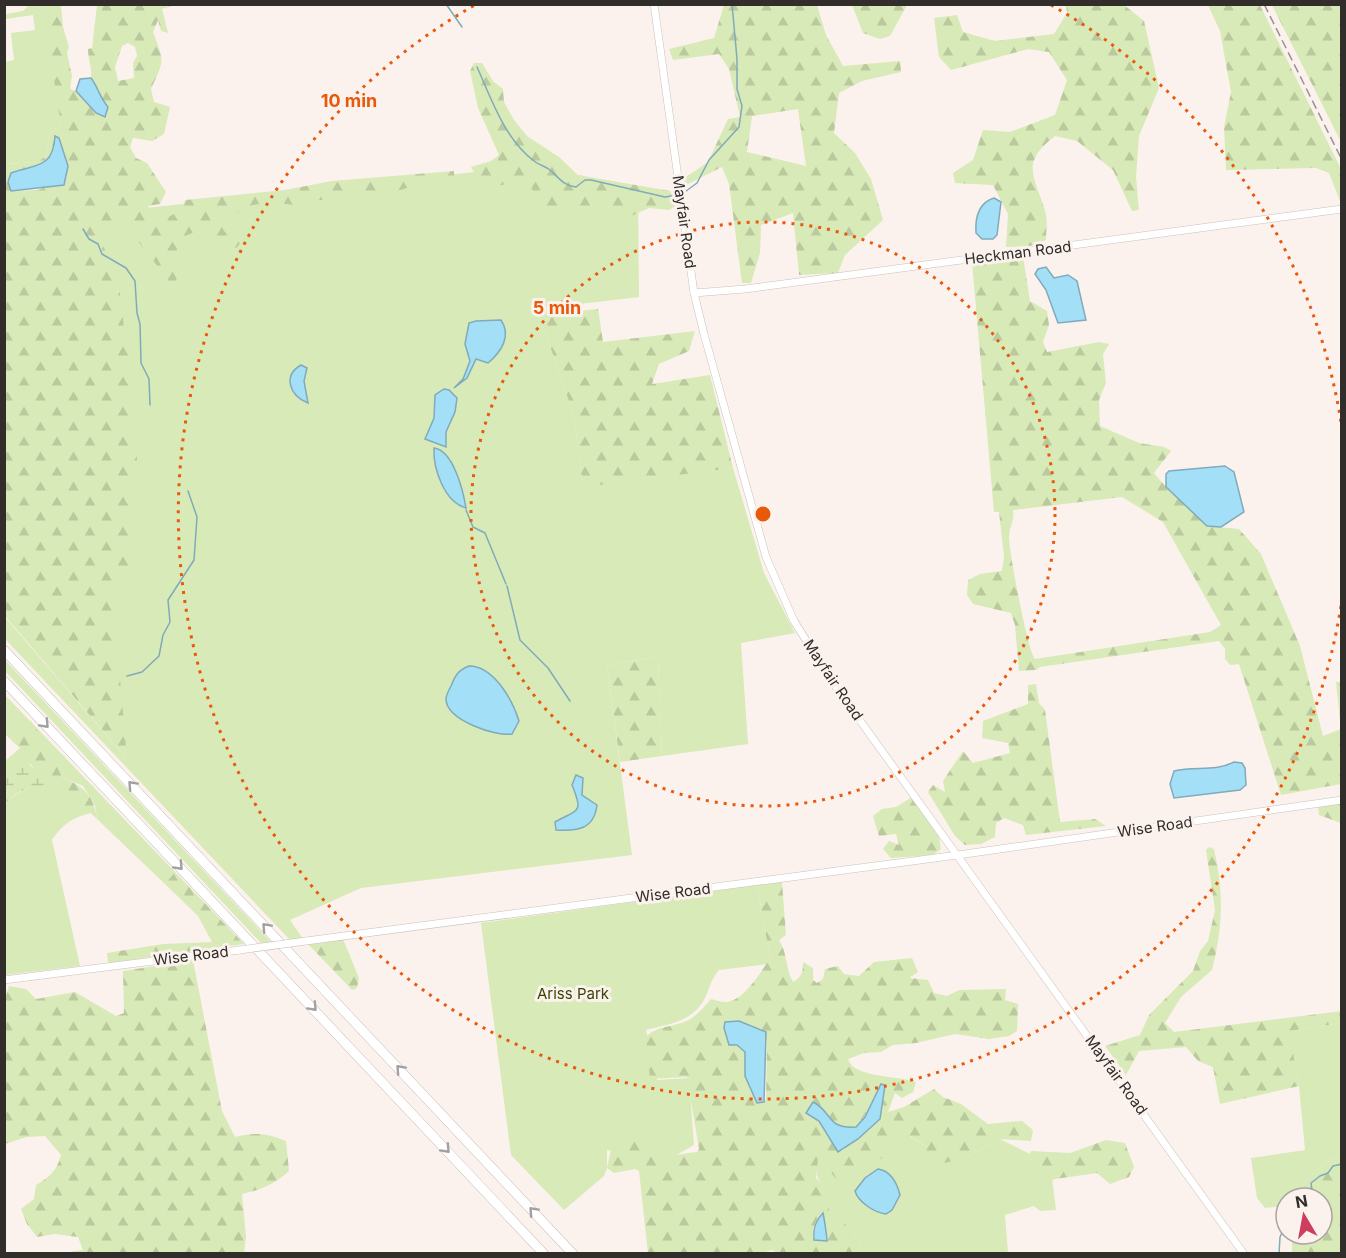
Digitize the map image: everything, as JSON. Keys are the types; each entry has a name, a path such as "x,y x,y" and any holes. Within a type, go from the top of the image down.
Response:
{"highway":[{"path":"4,650 573,1254"},
{"path":"4,681 544,1254"}],"street":[{"name":"Mayfair Road","path":"654,4 694,293 758,532 784,601 833,683 1244,1254"},
{"name":"Heckman Road","path":"694,293 745,289 1341,209"},
{"name":"Wise Road","path":"4,980 958,855 1341,800"}],"green space":[{"path":"178,4 162,9 168,33 161,31 158,20 153,32 160,50 161,66 151,89 154,102 170,107 164,134 152,141 133,138 130,147 136,158 147,163 166,192 160,204 148,206 154,218 170,216 182,210 185,200 285,190 332,181 454,171 454,181 431,181 393,192 336,197 295,205 270,202 253,205 219,223 225,232 242,233 244,239 236,248 199,230 181,238 175,256 177,288 168,286 162,272 127,227 116,227 104,233 102,243 119,284 125,337 132,358 137,461 132,479 129,557 136,571 134,577 112,584 127,759 5,616 4,153 6,164 38,162 46,156 49,135 61,125 49,46 49,9 52,5 61,5 63,27 69,47 67,53 72,76 70,89 76,91 96,113 100,103 100,94 91,78 88,49 92,48 97,5","holes":["128,43 135,47 137,56 133,63 134,78 118,81 115,67 122,46","55,136 59,138 68,166 66,179 38,190 11,191 11,173 47,160 54,147"]},
{"path":"29,5 52,5 49,9 61,125 49,135 46,156 38,162 5,164 5,62 14,60 11,33 35,30 33,15 6,19 6,14 23,11"},
{"path":"724,5 817,5 826,35 843,66 900,61 901,72 862,81 839,93 834,133 855,153 871,179 883,220 845,255 838,273 799,275 793,213 761,225 760,253 751,283 742,283 729,184 722,167 686,185 683,179 708,162 728,119 740,117 729,69 719,54 673,60 669,49 714,38","holes":["798,109 806,166 747,152 752,116"]},
{"path":"852,5 907,5 890,36 880,39 863,33"},
{"path":"1066,5 1124,5 1144,21 1159,88 1139,136 1136,177 1139,210 1132,211 1113,170 1077,141 1055,136 1044,146 1033,163 1034,179 1046,214 1046,240 1030,246 1006,247 1008,214 993,185 955,183 953,173 973,160 983,130 1010,132 1055,115 1067,80 1049,52 1028,49 951,70 939,57 934,18 957,15 963,32 995,41 1054,34 1067,13"},
{"path":"1208,5 1260,5 1341,169 1340,201 1329,173 1316,168 1226,170 1224,127 1231,92 1220,31"},
{"path":"1272,5 1341,5 1341,142"},
{"path":"474,63 482,63 493,81 503,89 504,102 514,120 527,136 559,157 578,175 670,191 677,205 669,210 649,208 631,216 612,207 586,211 546,208 531,188 506,184 489,188 482,187 471,167 491,161 499,155 478,108 470,71"},
{"path":"475,172 638,194 639,297 563,306 542,323 574,416 583,486 733,468 764,573 795,633 741,643 748,744 662,756 658,657 607,665 632,855 361,888 290,920 303,939 290,940 5,639 4,616 126,758 81,215"},
{"path":"1023,256 1030,301 1047,311 1049,325 1043,342 1047,352 1099,342 1109,344 1103,354 1106,383 1099,400 1100,426 1139,443 1164,447 1171,451 1154,473 1166,487 1207,526 1239,529 1261,554 1300,646 1323,736 1341,729 1341,784 1281,795 1239,664 1231,665 1225,659 1225,649 1219,641 1019,671 1015,625 1011,613 973,604 967,595 968,580 980,574 1002,571 1004,557 999,512 994,512 972,263","holes":["1122,497 1163,522 1221,625 1210,632 1035,659 1015,580 1009,533 1013,510"]},
{"path":"598,309 603,342 695,331 689,351 659,364 652,384 710,375 733,468 583,487 574,416 542,323 555,313"},
{"path":"658,657 662,756 620,762 607,665"},
{"path":"4,659 271,942 261,943 5,671"},
{"path":"1336,682 1341,682 1341,729"},
{"path":"1036,684 1039,703 1045,710 1060,822 1095,819 1106,826 1026,835 1023,825 1004,818 996,823 995,837 981,844 965,845 955,836 928,792 933,785 945,792 943,781 963,751 973,763 1010,753 1008,743 982,738 983,721 1028,704 1028,685"},
{"path":"4,694 175,872 165,884 97,819 95,805 83,786 62,777 30,722 10,739 5,734"},
{"path":"31,721 45,742 62,777 86,792 93,804 97,819 10,739"},
{"path":"20,748 91,813 69,822 52,840 80,966 5,975 5,804 23,791 45,784 31,764 5,771 5,761"},
{"path":"25,761 37,771 46,785 23,790 5,804 5,771 18,762"},
{"path":"912,797 939,837 941,849 933,855 891,858 883,849 889,841 899,845 896,834 879,836 873,816 882,809 896,807"},
{"path":"1341,803 1341,823 1319,815 1318,806"},
{"path":"1209,847 1214,849 1221,895 1220,924 1212,970 1181,997 1165,1023 1174,1032 1342,1011 1341,1023 1289,1031 1299,1086 1220,1104 1213,1067 1198,1061 1186,1047 1139,1051 1126,1075 1105,1046 1140,1035 1149,1015 1193,971 1200,951 1208,941 1215,910 1206,850"},
{"path":"175,872 244,944 108,963 107,953 163,944 212,942 198,916 165,884"},
{"path":"782,882 786,935 779,940 793,982 801,974 803,962 813,968 813,980 817,983 823,979 825,969 838,966 844,974 859,976 874,962 912,958 918,972 909,978 928,980 934,993 947,996 959,990 1006,989 1005,1000 1018,1004 1017,1031 1009,1036 989,1039 955,1034 916,1043 893,1045 881,1052 864,1053 848,1059 858,1070 916,1082 913,1092 902,1098 895,1093 888,1112 904,1107 934,1089 943,1097 961,1104 988,1124 1022,1121 1033,1130 1031,1141 1000,1139 967,1157 933,1166 920,1159 927,1147 911,1136 904,1139 895,1135 888,1152 881,1159 865,1170 838,1180 827,1169 825,1159 818,1159 816,1178 831,1193 829,1210 852,1230 865,1253 777,1254 773,1250 756,1254 648,1253 639,1171 635,1169 614,1173 607,1168 612,1145 640,1141 654,1152 667,1155 697,1152 699,1149 687,1077 650,1079 646,1037 658,1029 690,1019 711,999 732,1001 745,992 757,978 770,958 757,885","holes":["724,1028 767,1040 766,1100 756,1102 745,1076 745,1052 737,1045 729,1045","884,1096 880,1119 842,1151 819,1121 820,1106 835,1123 856,1127 871,1107"]},
{"name":"Ariss Park","path":"757,885 770,958 767,964 719,970 704,1000 693,1013 671,1024 646,1030 657,1080 689,1078 694,1145 666,1161 607,1150 607,1168 604,1176 564,1210 511,1155 481,923"},
{"path":"343,939 359,978 357,988 352,990 308,944"},
{"path":"193,960 222,1111 235,1137 261,1134 286,1141 289,1171 267,1186 242,1194 246,1237 244,1253 62,1253 83,1250 78,1237 55,1234 37,1237 27,1224 21,1209 34,1199 36,1185 52,1173 61,1155 45,1136 27,1137 5,1144 4,1002 9,986 26,989 36,999 75,992 116,1016 124,1013 123,971"},
{"path":"1341,1023 1341,1155 1327,1162 1302,1186 1274,1186 1274,1207 1265,1208 1257,1198 1251,1158 1305,1150 1299,1086 1288,1031"},
{"path":"895,1135 910,1136 927,1147 967,1157 1000,1139 1030,1154 1026,1162 1052,1178 1056,1210 1040,1211 1034,1206 1005,1215 1008,1253 865,1253 852,1230 829,1210 830,1193 818,1178 816,1170 818,1159"},
{"path":"1106,1140 1125,1143 1134,1167 1129,1177 1110,1184 1097,1173 1055,1179 1047,1183 1038,1180 1026,1162 1031,1151 1070,1153"},
{"path":"1341,1155 1341,1253 1292,1253 1292,1246 1334,1246 1334,1186 1302,1186 1315,1172"}],"water":[{"path":"91,78 108,107 105,117 96,113 76,91 80,79"},
{"path":"55,136 59,138 68,166 64,185 11,191 8,182 11,173 47,160 54,147"},
{"path":"994,198 1001,202 997,235 993,239 982,239 976,233 977,217 984,203"},
{"path":"1046,267 1054,278 1068,275 1077,281 1086,320 1058,323 1046,290 1035,274 1038,269"},
{"path":"501,320 505,338 501,349 488,363 476,359 467,378 454,388 463,379 470,361 465,344 469,323"},
{"path":"301,365 307,368 304,381 308,403 297,396 291,386 292,375"},
{"path":"444,389 449,390 457,398 455,412 446,432 446,447 425,439 434,418 435,395"},
{"path":"434,448 441,450 452,463 460,482 466,508 458,505 452,499 441,483 435,465"},
{"path":"1225,466 1234,472 1244,512 1221,527 1207,526 1166,487 1166,474 1169,471"},
{"path":"469,666 487,672 507,695 519,721 512,734 495,733 473,726 454,714 448,707 446,697 454,679 460,671"},
{"path":"1234,762 1242,763 1245,768 1246,785 1240,790 1174,798 1170,784 1174,771 1218,767"},
{"path":"576,775 583,778 582,795 597,805 595,813 592,820 583,827 556,830 555,822 577,810 578,801 572,785"},
{"path":"739,1021 766,1032 764,1102 757,1103 745,1076 745,1052 737,1045 729,1045 724,1028 725,1022"},
{"path":"881,1084 885,1085 880,1119 858,1139 838,1152 819,1121 806,1113 813,1102 824,1110 834,1123 856,1127 865,1117"},
{"path":"878,1169 893,1178 900,1195 892,1210 886,1214 867,1206 855,1191 865,1178"},
{"path":"823,1213 827,1241 814,1240 815,1225"}],"waterway":[{"path":"446,4 462,27"},
{"path":"682,194 697,183 709,160 739,127 742,106 737,89 732,4"},
{"path":"477,67 500,118 515,141 534,161 550,170 565,183 576,187 585,180 591,180 665,197 677,195"},
{"path":"83,229 89,239 98,244 102,254 126,268 135,281 140,324 141,363 149,379 150,405"},
{"path":"127,676 142,672 159,656 163,635 170,622 168,600 194,560 197,517 188,491"},
{"path":"466,510 473,527 485,533 506,584"},
{"path":"507,586 520,640 548,668 570,701"},
{"path":"1311,1186 1311,1183 1328,1173 1333,1166 1342,1164"},
{"path":"1279,1246 1279,1254"}],"railway":[{"path":"1264,4 1342,160"}]}
